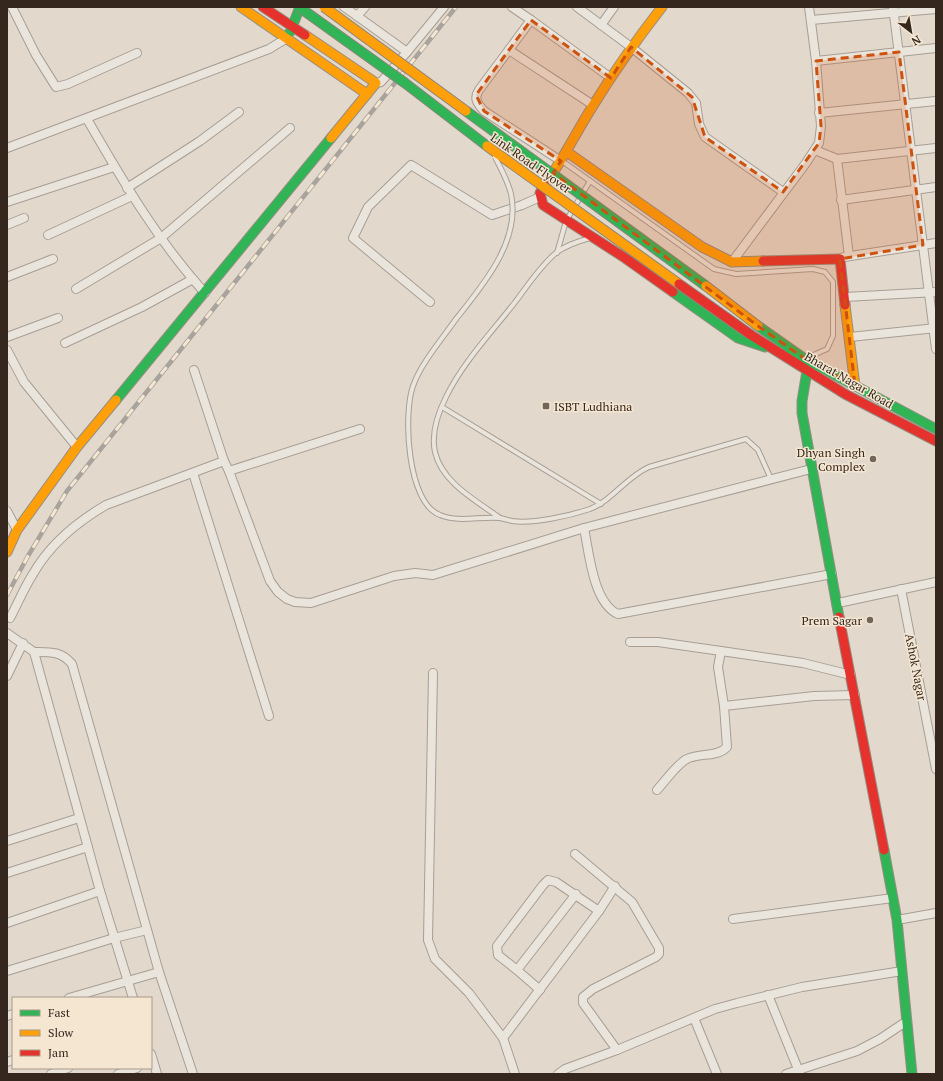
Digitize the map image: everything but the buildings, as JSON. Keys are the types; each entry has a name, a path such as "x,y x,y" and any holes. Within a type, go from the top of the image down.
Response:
{"street":[{"path":"12,7 36,55 56,87 68,84 137,53"},
{"path":"241,7 367,94"},
{"path":"264,7 376,83"},
{"path":"7,148 88,119 269,49 287,38 299,7"},
{"name":"Link Road Flyover","path":"299,7 406,83 492,150 751,335"},
{"name":"Link Road Flyover","path":"324,7 652,246 758,326"},
{"path":"344,7 407,52"},
{"path":"358,16 364,7"},
{"path":"7,552 17,530 77,447 376,83 381,82 444,7"},
{"path":"512,7 611,78"},
{"path":"577,7 631,47 692,97 696,103 699,124 705,137 783,192"},
{"path":"601,25 614,7"},
{"path":"430,302 353,238 368,207 411,165 492,214 522,205 540,197 593,105 631,47 662,7"},
{"path":"732,262 815,150 818,143 821,126 816,61 809,7"},
{"path":"811,20 893,10 936,9"},
{"path":"893,10 923,245 932,292 936,349"},
{"path":"531,20 476,95 478,105 484,112 561,161"},
{"path":"816,61 936,48"},
{"path":"509,50 593,105"},
{"path":"820,113 905,103 936,101"},
{"path":"127,188 200,140 239,112"},
{"path":"88,119 114,167 132,196 161,238 205,293"},
{"path":"76,289 161,238 290,128"},
{"path":"815,150 837,159 936,148"},
{"path":"567,152 702,247 732,262 840,259 850,256 936,243"},
{"path":"837,159 841,200 850,256"},
{"path":"7,202 114,167"},
{"path":"841,200 936,187"},
{"path":"48,235 132,196"},
{"path":"540,197 543,205 625,258 738,338 773,350"},
{"path":"7,225 24,218"},
{"path":"7,277 54,259"},
{"path":"840,259 855,386"},
{"path":"65,342 142,307 193,279"},
{"path":"845,297 932,292"},
{"path":"7,337 58,318"},
{"name":"Bharat Nagar Road","path":"758,326 805,359 936,429"},
{"path":"850,337 935,328"},
{"name":"Bharat Nagar Road","path":"751,335 845,394 936,442"},
{"path":"7,350 24,382 77,447"},
{"path":"194,370 224,461 270,581 278,592 287,599 295,602 311,603 394,576 415,573 433,575 584,528 811,469"},
{"path":"807,371 802,401 802,412 811,469 838,603 897,920 912,1074"},
{"path":"228,471 360,429"},
{"path":"10,618 33,574 58,541 78,523 106,505 224,461"},
{"path":"192,473 269,716"},
{"path":"7,511 17,530"},
{"path":"584,528 600,596 610,610 618,614 832,574"},
{"path":"838,603 936,582"},
{"name":"Ashok Nagar","path":"901,589 936,769"},
{"path":"7,632 34,652 60,654 66,656 72,664 147,930 193,1074"},
{"path":"630,642 658,642 803,663 851,675"},
{"path":"7,676 23,643"},
{"path":"657,790 685,760 698,755 717,753 727,747 724,706 718,667 721,651"},
{"path":"34,652 79,818 133,997"},
{"path":"433,673 428,940 435,959 469,993 503,1038 515,1074"},
{"path":"724,706 814,696 855,695"},
{"path":"7,841 79,818"},
{"path":"7,873 88,847"},
{"path":"575,854 615,886 632,902 660,952 656,957 592,989 583,997 584,1003 617,1050"},
{"path":"540,990 498,955 497,946 543,884 548,880 552,879 599,910"},
{"path":"503,1038 599,910 615,886"},
{"path":"7,923 100,891"},
{"path":"517,970 576,894"},
{"path":"733,919 893,898"},
{"path":"897,920 936,913"},
{"path":"7,971 114,938 147,930"},
{"path":"558,1074 564,1069 617,1050 715,1009 802,987 902,971"},
{"path":"72,997 160,972"},
{"path":"768,995 800,1072"},
{"path":"694,1018 717,1074"},
{"path":"786,1074 800,1072 857,1051 880,1039 907,1020"},
{"path":"152,1063 157,1074"},
{"path":"51,1074 65,1069"},
{"path":"118,1074 134,1069"}],"lane":[{"path":"492,150 511,194 512,214 508,238 497,263 476,294 456,319 421,371 414,385 410,399 408,428 417,484 423,499 431,509 439,515 455,519 500,518 513,521 549,519 590,509 601,504 649,467 746,439 758,450 771,479"},
{"path":"561,161 707,264 722,272 736,274 813,269 825,272 833,282 833,336 827,349 805,359"},
{"path":"557,253 566,221 590,181"},
{"path":"500,518 457,486 438,462 434,440 435,426 442,407 459,374 537,274 557,253 573,244 592,238"},
{"path":"442,407 601,504"}],"highlighted area":[{"path":"531,20 611,78 631,47 692,97 705,137 783,192 819,143 821,126 816,61 899,52 923,245 840,259 855,386 805,359 758,326 553,173 561,161 484,111 476,95"}],"railway":[{"path":"7,595 28,556 67,491 456,7"}],"traffic: fast":[{"path":"299,7 405,83 487,146"},
{"path":"290,32 300,7"},
{"path":"466,111 706,286"},
{"path":"116,400 331,138"},
{"path":"673,292 738,338 765,347"},
{"path":"758,326 805,359 936,429"},
{"path":"807,371 802,401 802,413 839,617"},
{"path":"884,850 897,920 912,1074"}],"traffic: slow":[{"path":"241,7 367,94"},
{"path":"324,7 466,111"},
{"path":"545,185 610,79 635,42 662,7"},
{"path":"305,35 376,83 331,138"},
{"path":"487,146 679,284"},
{"path":"567,152 702,247 732,262 763,261"},
{"path":"706,286 758,326"},
{"path":"845,305 855,386"},
{"path":"7,552 17,530 77,447 116,400"}],"traffic: jam":[{"path":"263,7 305,35"},
{"path":"545,185 540,193 543,205 625,258 673,292"},
{"path":"763,261 840,259 845,305"},
{"path":"679,284 751,335"},
{"path":"751,335 845,394 936,441"},
{"path":"839,617 884,850"}],"place":[{"name":"ISBT Ludhiana","path":"546,406"},
{"name":"Dhyan Singh Complex","path":"873,459"},
{"name":"Prem Sagar","path":"870,620"}]}
